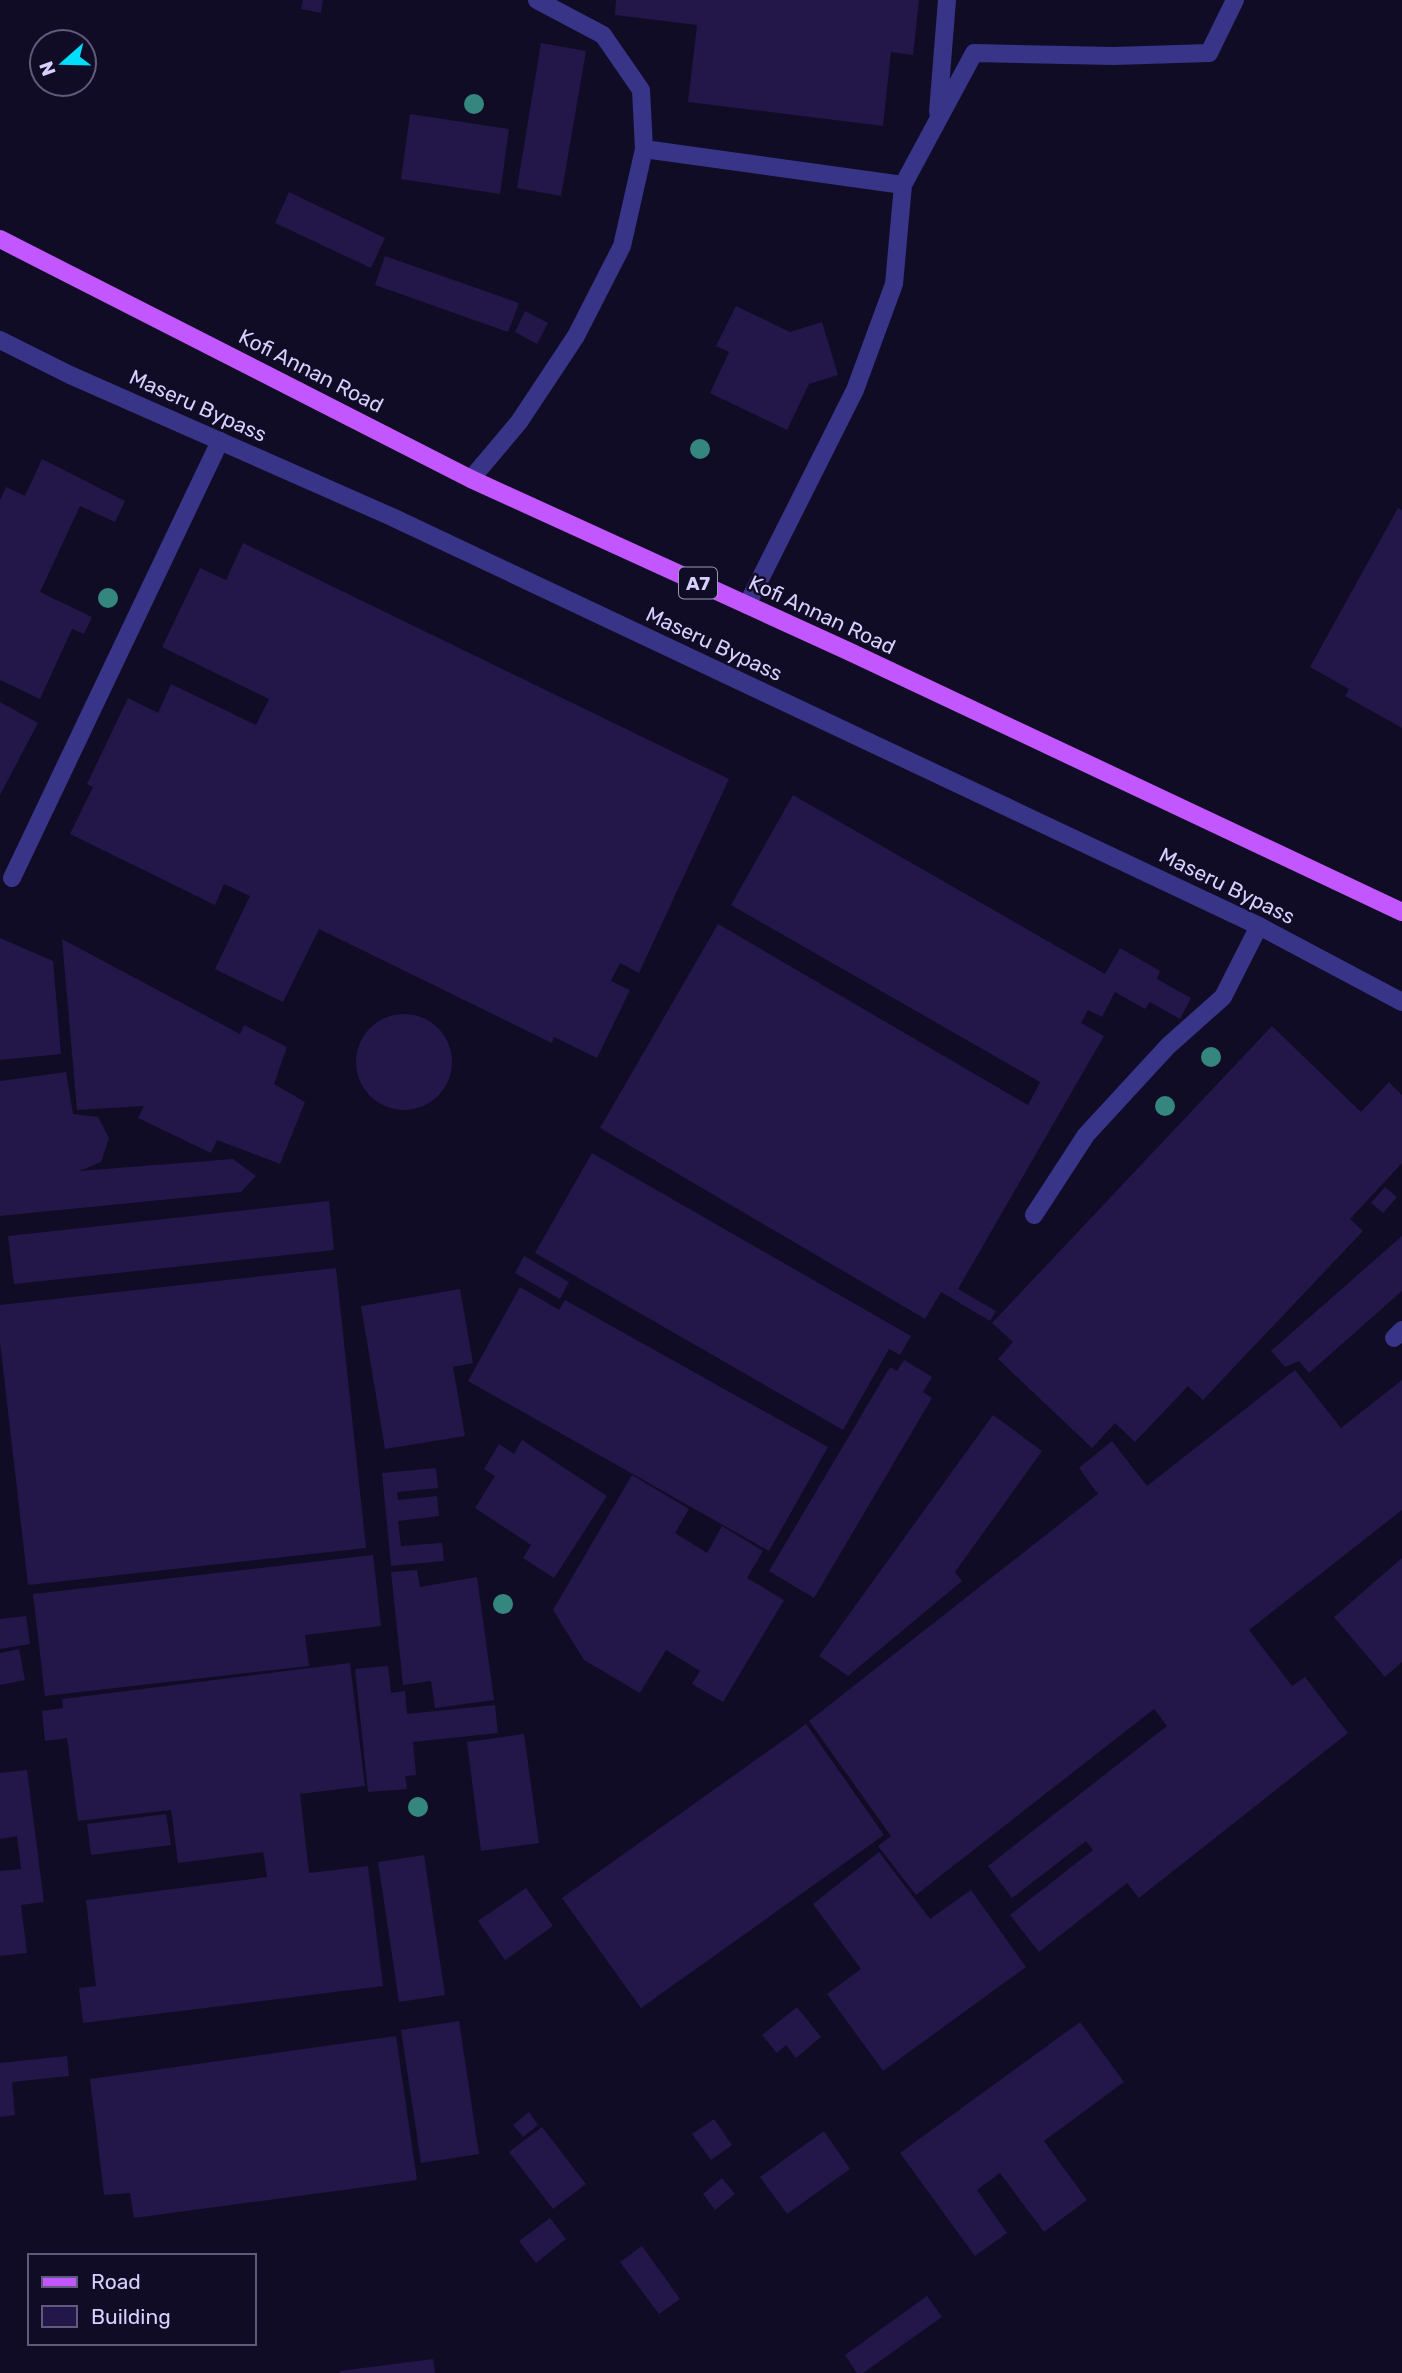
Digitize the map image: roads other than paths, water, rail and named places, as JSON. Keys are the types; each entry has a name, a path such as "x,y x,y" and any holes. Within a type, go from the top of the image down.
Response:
{"main road":[{"name":"Kofi Annan Road","path":"0,239 471,479 747,605 1402,912"}],"street":[{"path":"471,479 519,422 576,336 622,246 644,149 640,90 603,35 537,0"},
{"path":"938,120 947,0"},
{"path":"747,605 811,483 855,390 894,284 903,185 974,53 1114,56 1209,53 1235,0"},
{"path":"644,149 903,185"},
{"name":"Maseru Bypass","path":"0,340 391,517 1259,926 1402,1002"},
{"path":"12,878 220,441"},
{"path":"1034,1215 1086,1135 1168,1046 1223,997 1259,926"}]}
